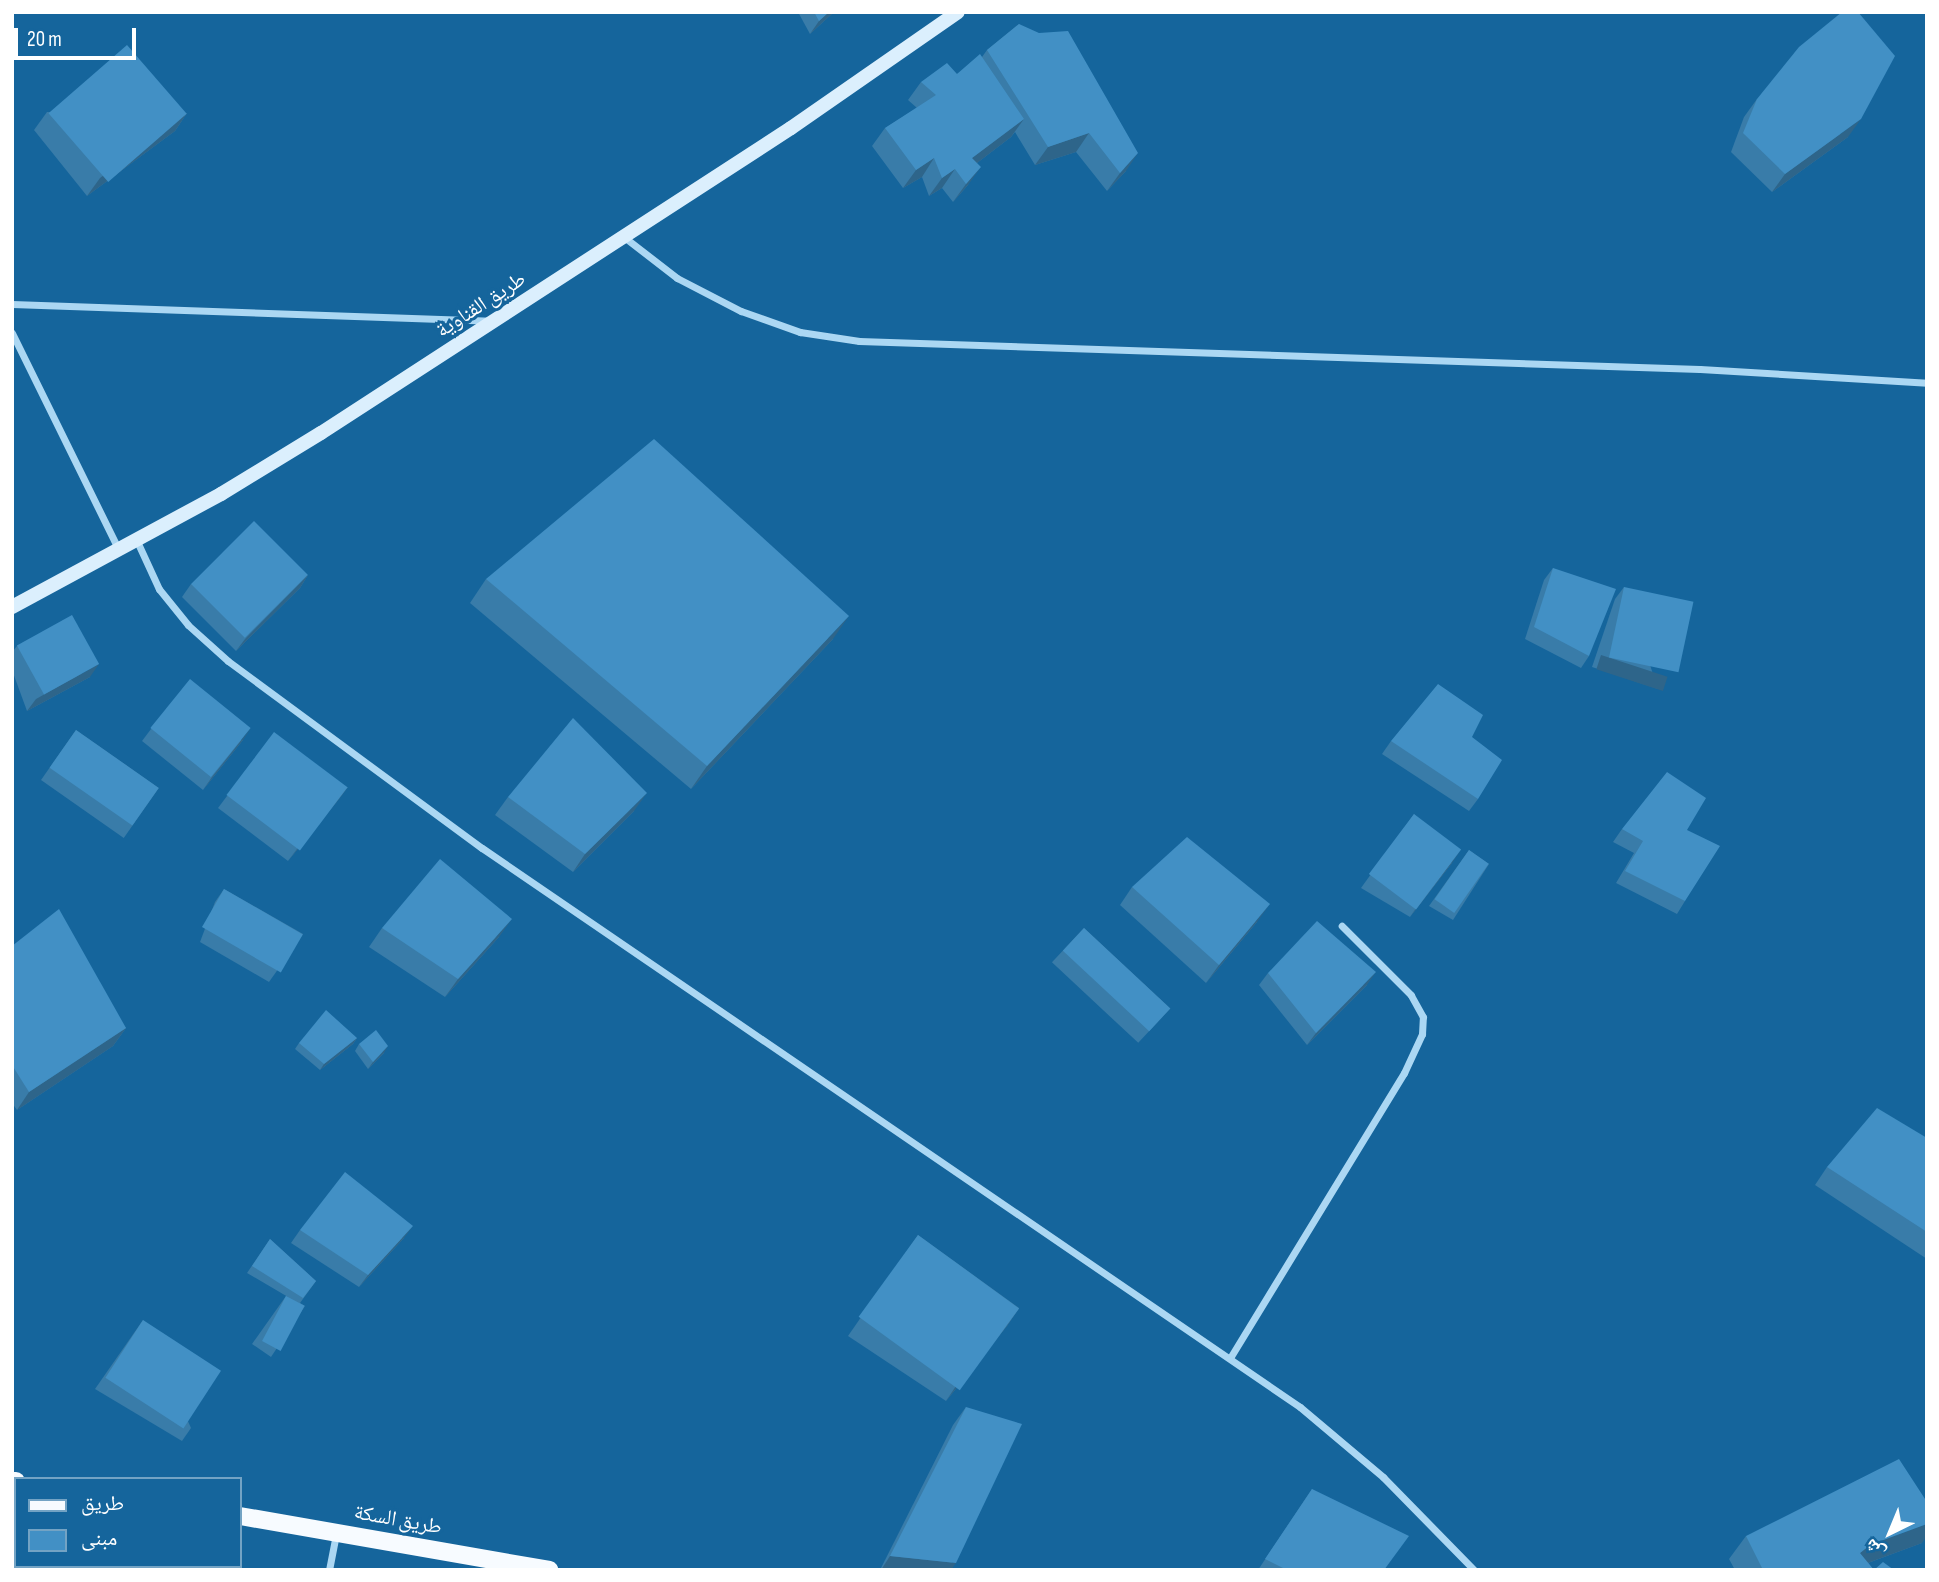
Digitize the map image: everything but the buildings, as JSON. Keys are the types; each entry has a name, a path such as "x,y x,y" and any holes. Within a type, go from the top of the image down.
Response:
{"main road":[{"name":"طريق السكة","path":"242,1516 549,1570"}],"street":[{"name":"طريق القناوية","path":"12,607 221,494 624,237 958,12"},
{"path":"624,237 677,278 741,311 800,332 859,341 1700,369 1927,383"},
{"path":"12,304 495,321"},
{"path":"12,333 118,548"},
{"path":"136,539 159,589 187,625 228,661 482,848 1300,1408 1383,1477 1474,1570"},
{"path":"1230,1358 1404,1073 1422,1034 1423,1017 1411,995 1342,926"},
{"path":"329,1570 337,1532"}]}
